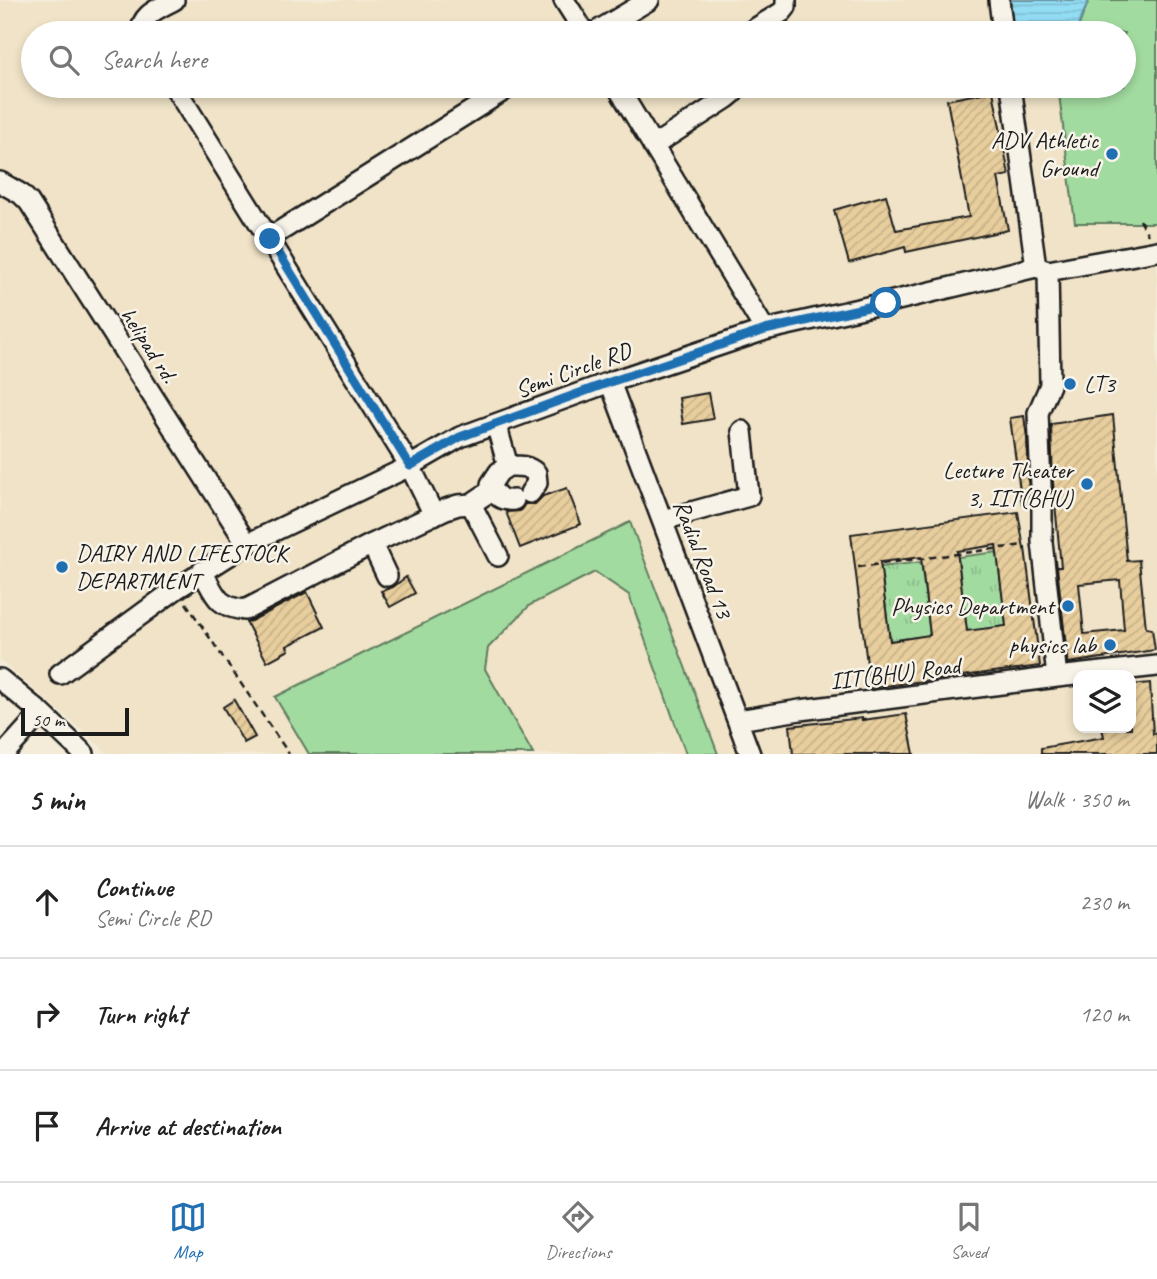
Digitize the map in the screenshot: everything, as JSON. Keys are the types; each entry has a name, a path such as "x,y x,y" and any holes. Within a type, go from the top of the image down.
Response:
{"lane":[{"path":"142,21 174,0"},
{"path":"564,0 577,21"},
{"path":"614,21 649,0"},
{"path":"767,21 782,12 786,7 786,0"},
{"path":"999,0 1002,21"},
{"path":"182,98 410,466 434,515"},
{"path":"270,239 492,98"},
{"path":"624,98 765,330"},
{"path":"653,146 727,98"},
{"path":"1013,98 1042,269 1050,385 1038,413 1042,542 1057,677"},
{"name":"helipad rd.","path":"0,182 29,202 247,544"},
{"name":"Semi Circle RD","path":"60,674 176,589 247,544 410,466 460,437 610,382 765,330 1042,269 1157,251"},
{"name":"Radial Road 13","path":"610,382 750,754"},
{"path":"496,424 508,466"},
{"path":"663,520 749,496 742,431"},
{"path":"508,466 523,466 536,473 537,483 522,496 506,501 492,490 491,484 499,472 508,466"},
{"path":"202,571 220,602 232,609 245,610 372,544 458,505 471,504 492,490"},
{"path":"471,504 498,556"},
{"path":"372,544 387,576"},
{"name":"IIT(BHU) Road","path":"738,720 1157,666"},
{"path":"0,679 84,754"},
{"path":"4,754 41,713"}],"path":[{"path":"858,566 1042,542"},
{"path":"176,589 289,754"}],"shaded area":[{"path":"0,0 1157,0 1157,754 107,754 0,660"}],"green space":[{"name":"ADV Athletic Ground","path":"1089,0 1157,0 1157,223 1075,223 1059,98 1136,98 1136,21 1081,21"},
{"path":"630,522 718,754 686,754 629,595 595,572 530,605 488,648 485,669 533,754 309,754 275,697"},
{"path":"997,552 1006,626 967,631 958,557"},
{"path":"921,562 930,635 890,641 880,567"}],"water":[{"path":"1005,0 1089,0 1080,21 1008,21"}],"building":[{"path":"994,98 1009,175 998,177 1008,230 906,252 905,247 849,263 834,210 886,195 896,230 969,217 947,100"},
{"path":"708,393 713,419 683,424 679,398"},
{"path":"1113,415 1127,561 1139,560 1146,628 1152,629 1155,650 1068,663 1057,567 1061,567 1051,424","holes":["1120,580 1124,630 1084,634 1079,584"]},
{"path":"1024,416 1029,503 1022,505 1010,418"},
{"path":"567,488 581,524 520,548 506,512 520,511 525,504 535,504 543,496"},
{"path":"1018,512 1040,666 870,688 851,534","holes":["996,545 1006,626 967,631 957,551","921,557 930,635 890,641 880,562"]},
{"path":"406,577 415,593 390,607 381,591 393,587"},
{"path":"307,592 324,627 287,646 289,650 267,662 246,622"},
{"path":"1150,683 1157,754 1041,754 1041,748 1104,737 1103,733 1136,733 1136,684"},
{"path":"234,700 255,737 244,743 223,707"},
{"path":"906,714 914,754 793,754 790,726"}],"place":[{"name":"ADV Athletic Ground","path":"1112,154"},
{"name":"LT3","path":"1070,384"},
{"name":"Lecture Theater 3, IIT(BHU)","path":"1087,484"},
{"name":"DAIRY AND LIFESTOCK DEPARTMENT","path":"62,567"},
{"name":"Physics Department","path":"1068,606"},
{"name":"physics lab","path":"1110,645"}],"route":[{"path":"270,239 410,466 460,437 610,382 765,330 886,303"}]}
